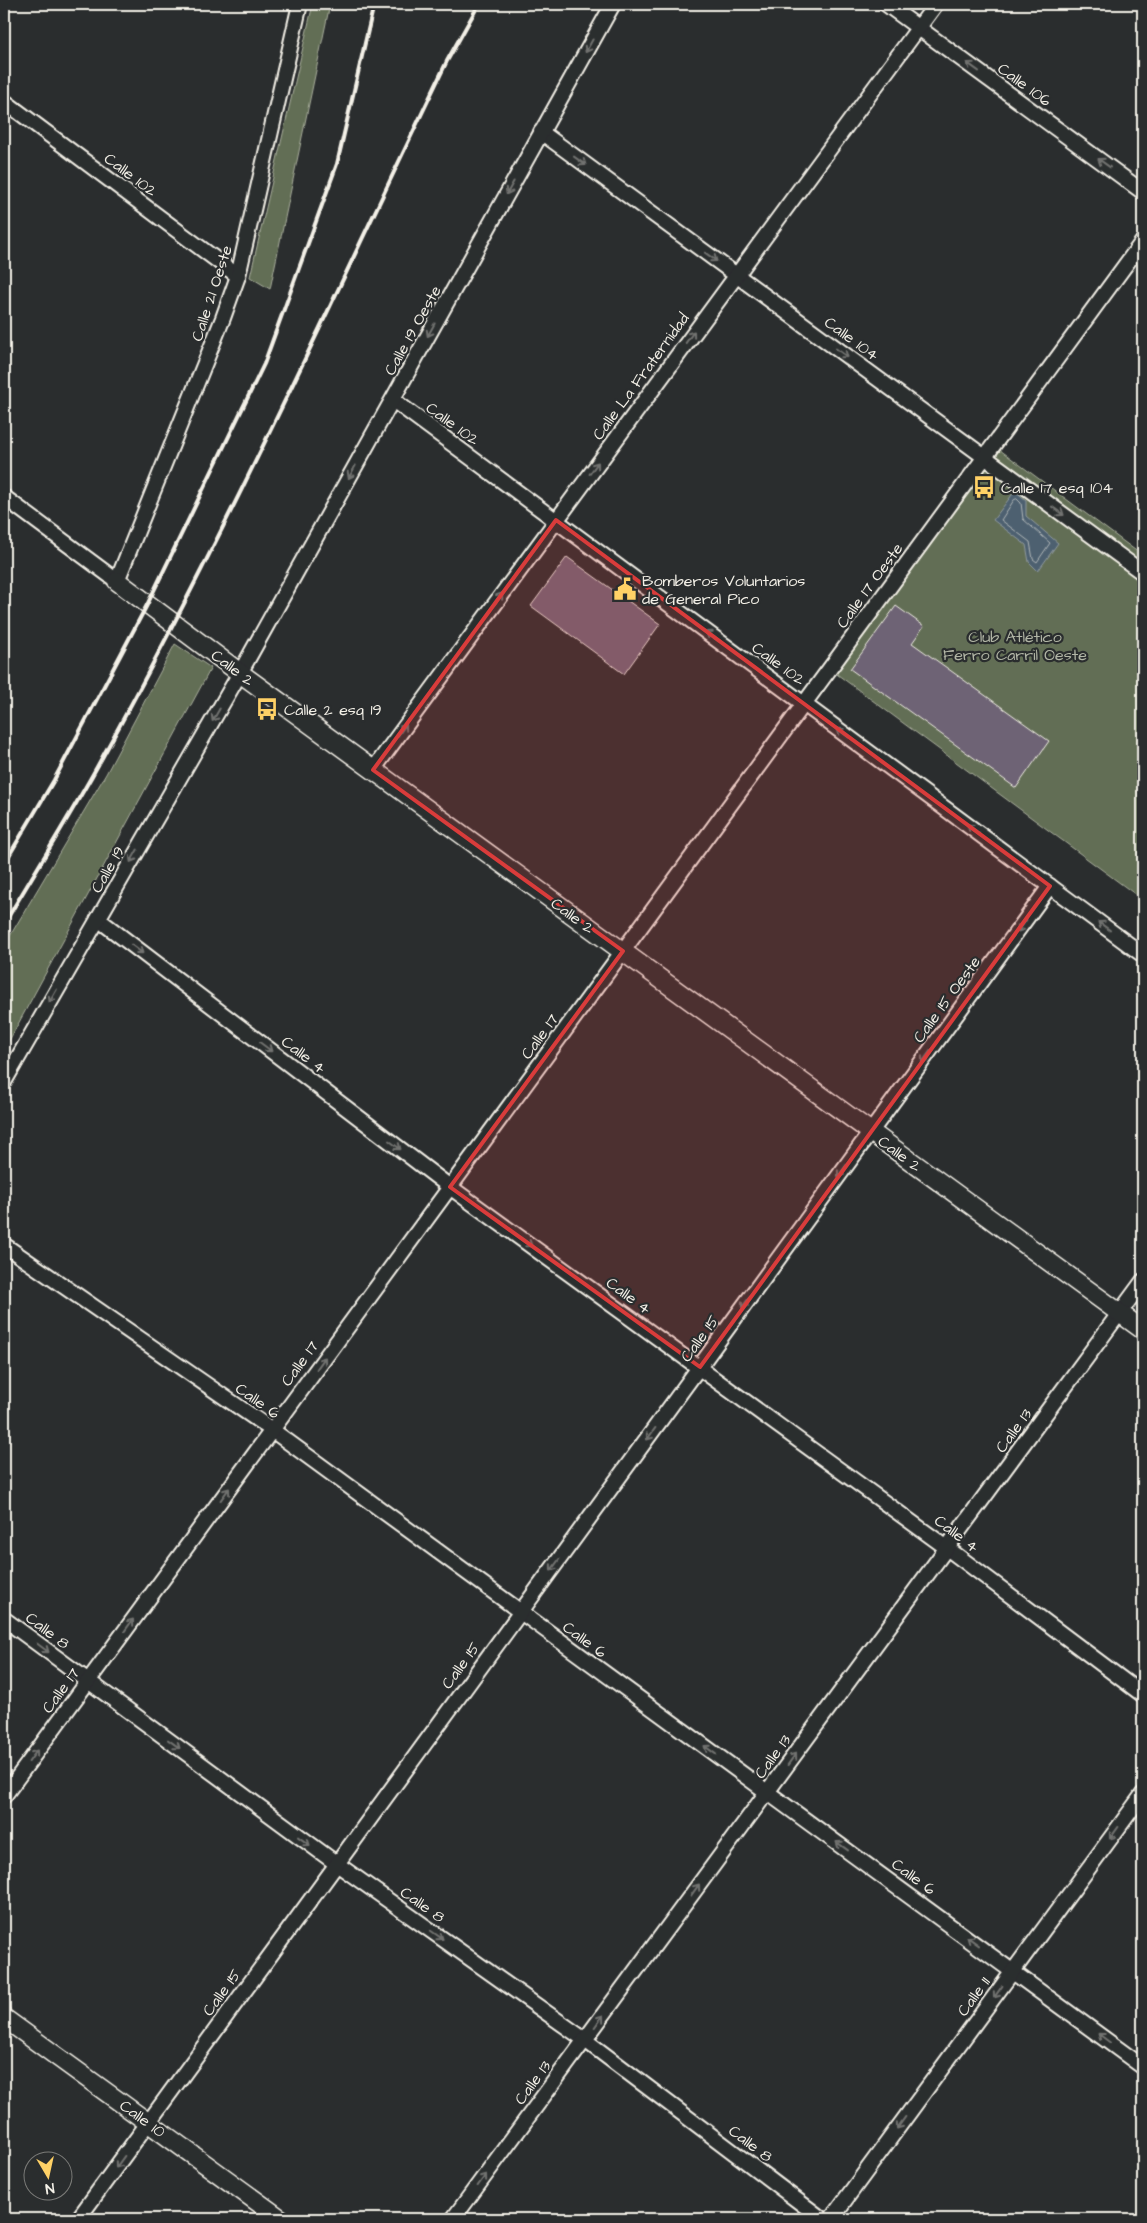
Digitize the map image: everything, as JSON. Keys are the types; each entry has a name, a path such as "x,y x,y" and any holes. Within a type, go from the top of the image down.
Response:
{"street":[{"name":"Calle 21 Oeste","path":"117,581 223,318 238,276 300,4"},
{"name":"Calle 19 Oeste","path":"240,673 613,4"},
{"name":"Calle 106","path":"886,4 1143,192"},
{"name":"Calle La Fraternidad","path":"373,770 936,4"},
{"name":"Calle 102","path":"4,101 238,276"},
{"name":"Calle 104","path":"541,132 1143,573"},
{"name":"Calle 17 Oeste","path":"623,951 1143,241"},
{"name":"Calle 102","path":"393,400 1143,955"},
{"name":"Calle 2","path":"4,497 240,673 1143,1330"},
{"name":"Calle 19","path":"4,1082 240,673"},
{"name":"Calle 15 Oeste","path":"871,1132 1050,886"},
{"name":"Calle 4","path":"98,919 450,1187 947,1548 1143,1695"},
{"name":"Calle 17","path":"4,1796 623,951"},
{"name":"Calle 15","path":"78,2219 871,1132"},
{"name":"Calle 6","path":"4,1244 272,1430 1143,2067"},
{"name":"Calle 13","path":"453,2219 1143,1280"},
{"name":"Calle 8","path":"4,1618 337,1864 585,2040 822,2219"},
{"name":"Calle 11","path":"831,2219 1143,1794"},
{"name":"Calle 10","path":"4,2018 282,2219"}],"highlighted area":[{"path":"556,520 1050,886 700,1367 450,1187 623,951 373,770"}],"green space":[{"path":"313,4 330,4 270,289 250,277"},
{"name":"Club Atlético Ferro Carril Oeste","path":"1000,450 1143,556 1143,900 834,672"},
{"path":"175,644 211,668 4,1050 4,946 106,774"}],"water":[{"path":"1015,491 1026,500 1026,516 1058,543 1038,571 1029,562 1026,545 993,520"}],"building":[{"path":"567,557 660,624 624,674 531,606"},
{"path":"896,606 924,626 912,643 1049,741 1016,788 850,669"}],"railway":[{"path":"4,864 54,780 147,605 264,364 337,164 374,4"},
{"path":"4,924 91,777 194,585 280,411 447,61 479,4"}],"place":[{"name":"Calle 17 esq 104","path":"984,487"},
{"name":"Bomberos Voluntarios de General Pico","path":"625,589"},
{"name":"Calle 2 esq 19","path":"267,709"}]}
